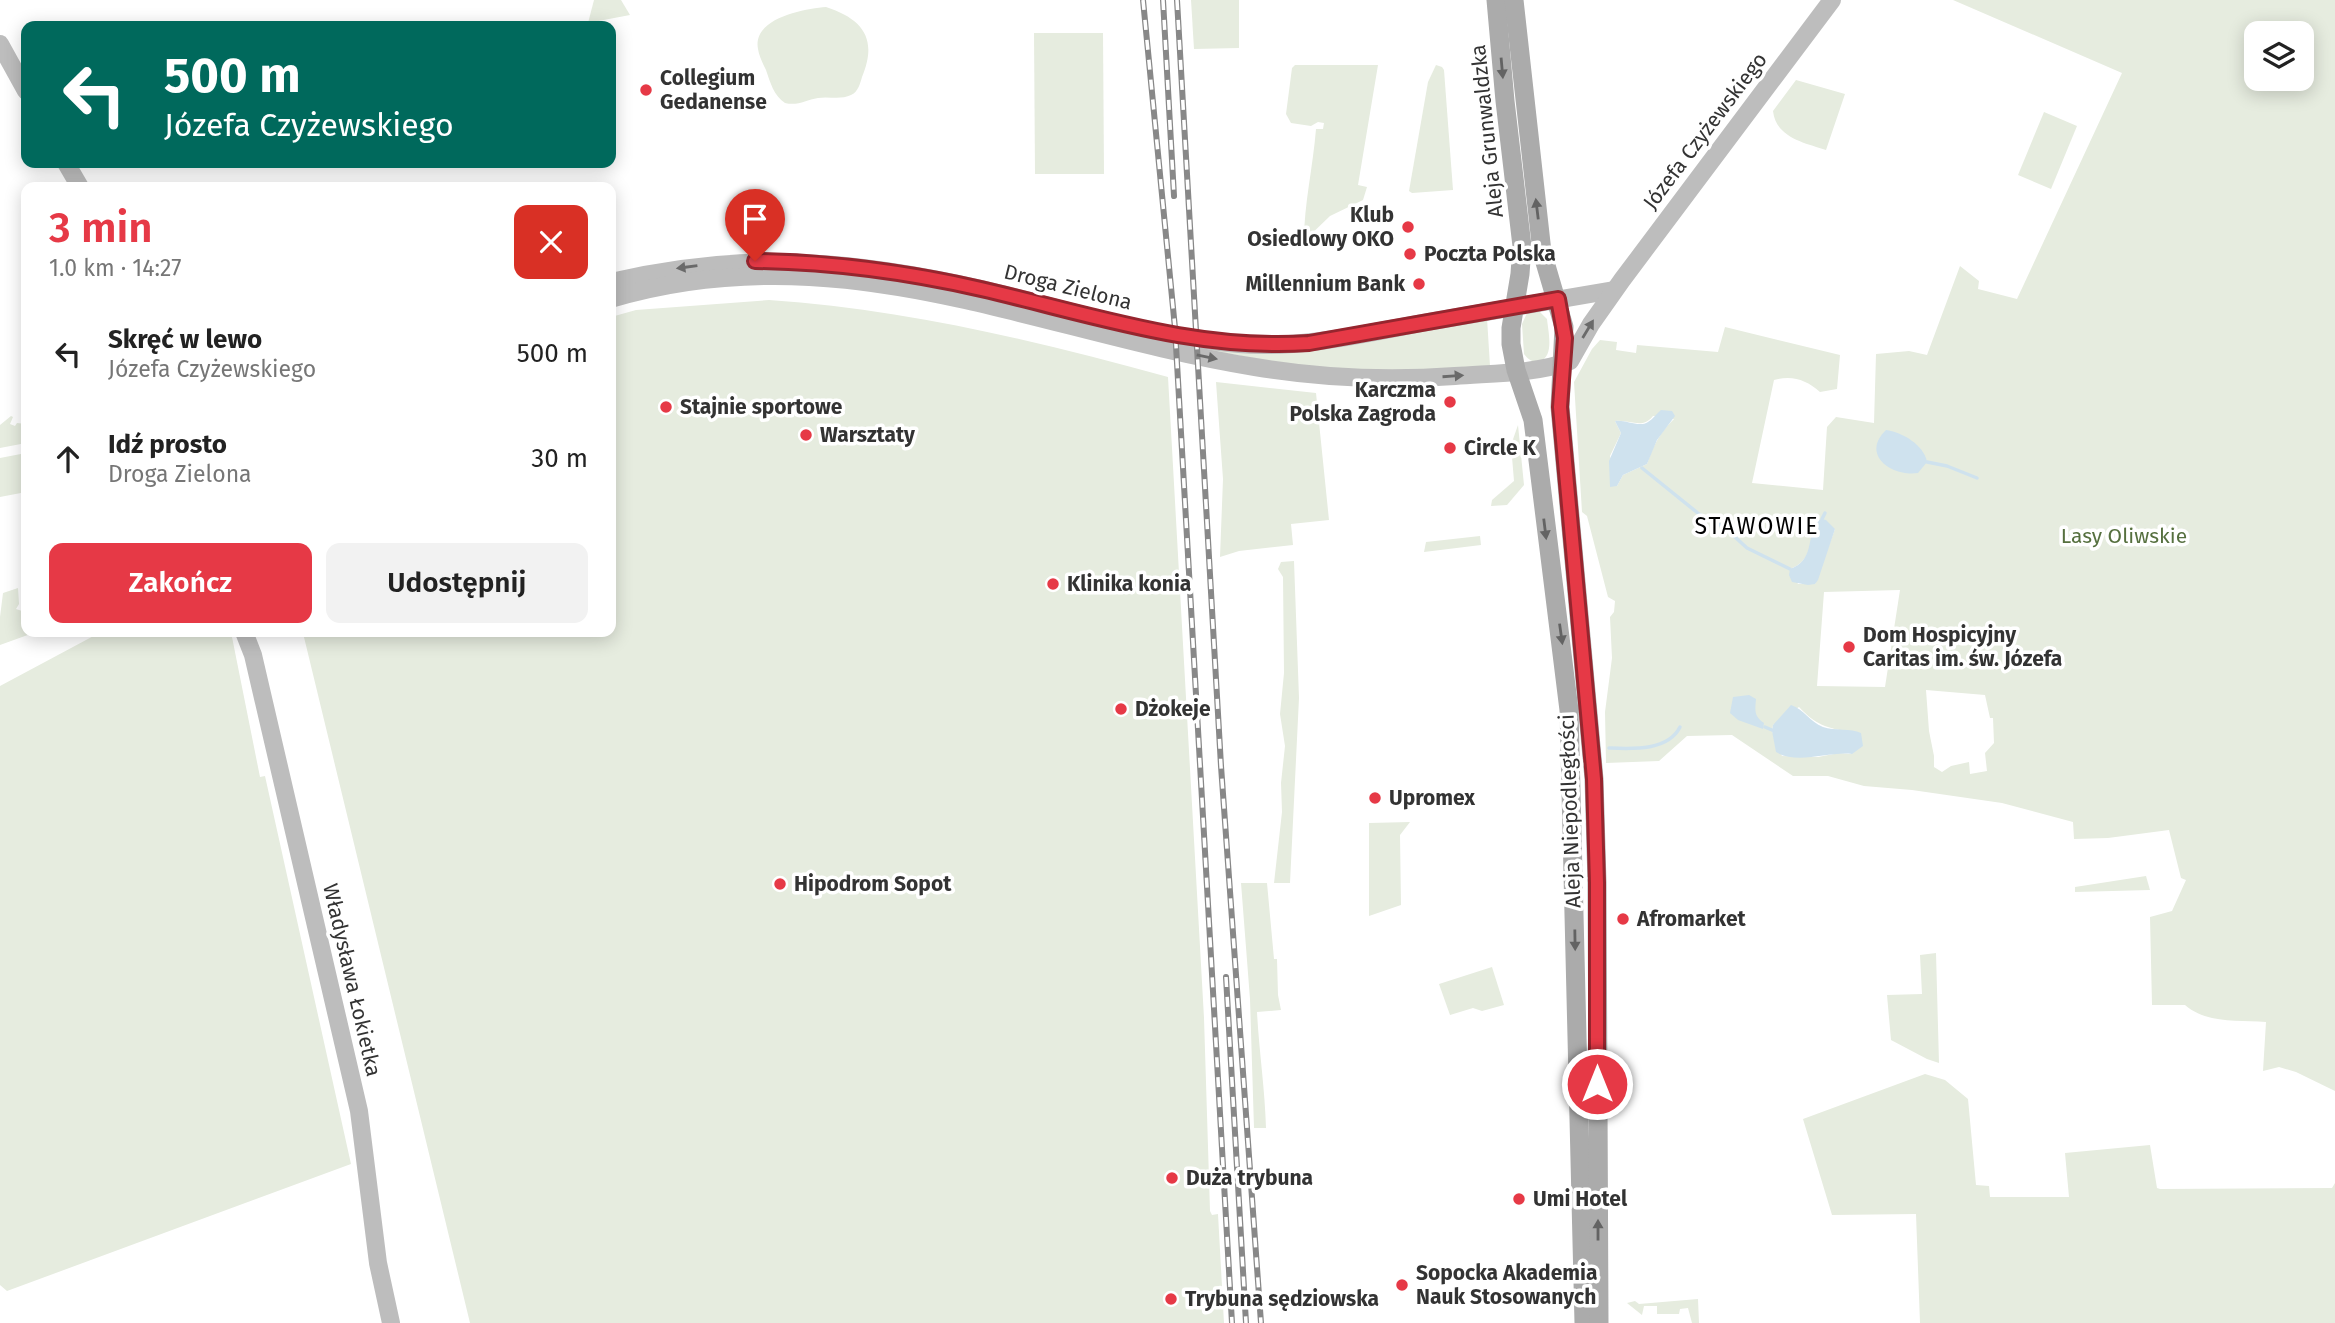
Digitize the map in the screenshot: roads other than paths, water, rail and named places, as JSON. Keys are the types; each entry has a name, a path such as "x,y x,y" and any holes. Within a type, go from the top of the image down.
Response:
{"main road":[{"name":"Aleja Grunwaldzka","path":"1496,0 1504,101 1522,246 1511,336 1518,376"},
{"name":"Aleja Grunwaldzka","path":"1514,0 1542,252 1558,299"},
{"name":"Aleja Niepodległości","path":"1558,299 1565,338 1560,407 1594,779 1599,1323"},
{"name":"Aleja Niepodległości","path":"1518,376 1533,420 1569,710 1584,1323"}],"street":[{"name":"Józefa Czyżewskiego","path":"1562,364 1570,361 1615,290 1832,0"},
{"path":"0,44 21,83"},
{"name":"Droga Zielona","path":"616,281 708,264 755,261 831,263 896,271 968,286 1166,333 1206,340 1276,345 1342,338 1515,307"},
{"name":"Droga Zielona","path":"616,298 724,277 792,275 853,279 967,300 1206,357 1277,370 1352,378 1518,376"},
{"path":"1515,307 1615,290"},
{"path":"1518,376 1562,364"},
{"name":"Władysława Łokietka","path":"246,637 252,650 359,1111 378,1263 391,1323"},
{"name":"Władysława Łokietka","path":"252,637 252,650"}],"water":[{"path":"1661,410 1672,411 1675,416 1657,440 1647,464 1623,475 1617,486 1610,487 1609,461 1621,433 1615,421 1644,424"},
{"path":"1886,430 1899,433 1922,450 1927,462 1918,473 1898,471 1882,462 1876,448"},
{"path":"1822,519 1835,529 1818,580 1815,584 1808,585 1792,582 1790,569 1803,561 1816,521"},
{"path":"1749,695 1756,699 1756,713 1764,723 1763,729 1738,720 1730,713 1733,697"},
{"path":"1791,705 1823,727 1861,733 1863,746 1852,754 1803,758 1784,756 1776,752 1773,725"}],"waterway":[{"path":"1927,462 1947,466 1977,478"},
{"path":"1642,468 1699,514 1724,527 1747,548 1790,569"},
{"path":"1822,519 1825,513"},
{"path":"1609,748 1649,747 1667,741 1680,727"},
{"path":"1765,727 1772,730"}],"railway":[{"path":"1143,0 1175,328 1232,1323"},
{"path":"1163,0 1174,196"},
{"path":"1177,0 1221,766 1261,1323"},
{"path":"1226,977 1246,1323"}],"place":[{"name":"Collegium Gedanense","path":"646,90"},
{"name":"Klub Osiedlowy OKO","path":"1408,227"},
{"name":"Poczta Polska","path":"1410,254"},
{"name":"Millennium Bank","path":"1419,284"},
{"name":"Karczma Polska Zagroda","path":"1450,402"},
{"name":"Stajnie sportowe","path":"666,407"},
{"name":"Warsztaty","path":"806,435"},
{"name":"Circle K","path":"1450,448"},
{"name":"Klinika konia","path":"1053,584"},
{"name":"Dom Hospicyjny Caritas im. św. Józefa","path":"1849,647"},
{"name":"Dżokeje","path":"1121,709"},
{"name":"Upromex","path":"1375,798"},
{"name":"Hipodrom Sopot","path":"780,884"},
{"name":"Afromarket","path":"1623,919"},
{"name":"Duża trybuna","path":"1172,1178"},
{"name":"Umi Hotel","path":"1519,1199"},
{"name":"Sopocka Akademia Nauk Stosowanych","path":"1402,1285"},
{"name":"Trybuna sędziowska","path":"1171,1299"}],"district":[{"name":"STAWOWIE","path":"1757,526"}],"park label":[{"name":"Lasy Oliwskie","path":"2124,536"}]}
